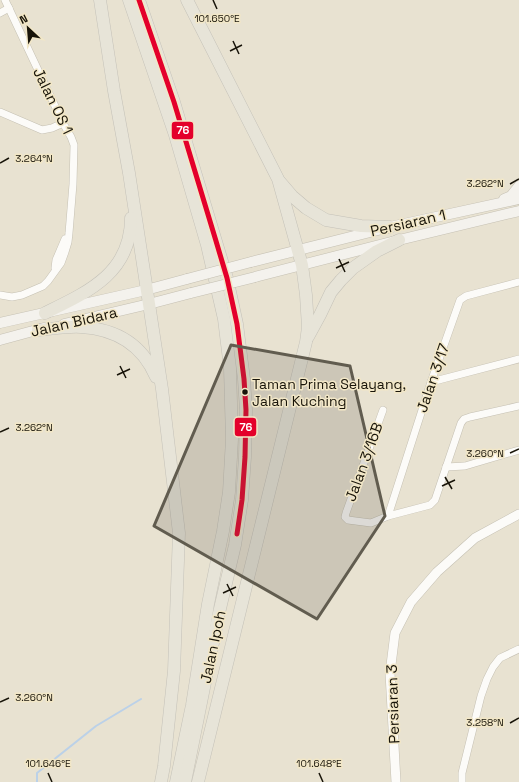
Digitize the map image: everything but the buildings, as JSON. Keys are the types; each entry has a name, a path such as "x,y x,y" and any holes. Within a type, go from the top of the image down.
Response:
{"highway":[{"path":"100,0 114,91 129,173 162,388 180,533 174,671 161,782"},
{"name":"Jalan Ipoh","path":"129,0 174,135 207,245 224,319 230,368 232,439 229,492 223,531 208,604 192,704 176,782"},
{"name":"Jalan Ipoh","path":"139,0 176,109 227,278 237,324 245,392 245,457 242,500 235,545 219,614 185,782"},
{"path":"187,0 278,179 302,265 308,327 306,342 198,782"},
{"path":"45,313 91,289 114,269 124,254 131,226 129,173"},
{"path":"278,179 292,196 306,208 326,220 361,226 390,227"},
{"path":"306,342 331,292 341,280 353,268 377,251 399,240"},
{"path":"38,330 79,327 92,328 118,336 132,344 144,356 154,371 162,388"}],"main road":[{"path":"495,204 511,196 519,186"},
{"name":"Persiaran 1","path":"251,262 390,227 519,199"},
{"name":"Persiaran 1","path":"256,277 519,211"},
{"name":"Jalan Bidara","path":"2,322 146,290 251,262"},
{"name":"Jalan Bidara","path":"0,340 256,277"}],"street":[{"name":"Jalan OS 1","path":"0,295 12,297 22,295 43,286 61,263 68,242 69,233 73,184 74,145 5,0"},
{"path":"0,13 9,8"},
{"path":"0,112 42,130 52,128 63,123"},
{"name":"Jalan 3/17","path":"388,516 430,382 460,300 466,296 519,282"},
{"path":"430,382 519,359"},
{"path":"388,516 430,505 435,500 461,423 464,419 519,406"},
{"name":"Jalan 3/16B","path":"383,410 345,517 348,520 371,523 388,516"},
{"path":"446,467 465,466 519,450"},
{"name":"Persiaran 3","path":"396,782 390,673 395,632 411,602 437,572 475,538 519,514"},
{"path":"462,782 462,773 481,696 487,680 493,667 500,658 519,648"}],"highlighted area":[{"path":"231,345 350,366 385,516 317,619 154,526"}],"waterway":[{"path":"37,782 37,773 96,726 141,699"}],"transit line":[{"name":"76","path":"139,0 174,102 227,278 237,324 244,379 246,410 242,500 237,534"}],"place":[{"name":"Taman Prima Selayang, Jalan Kuching","path":"245,392"}]}
